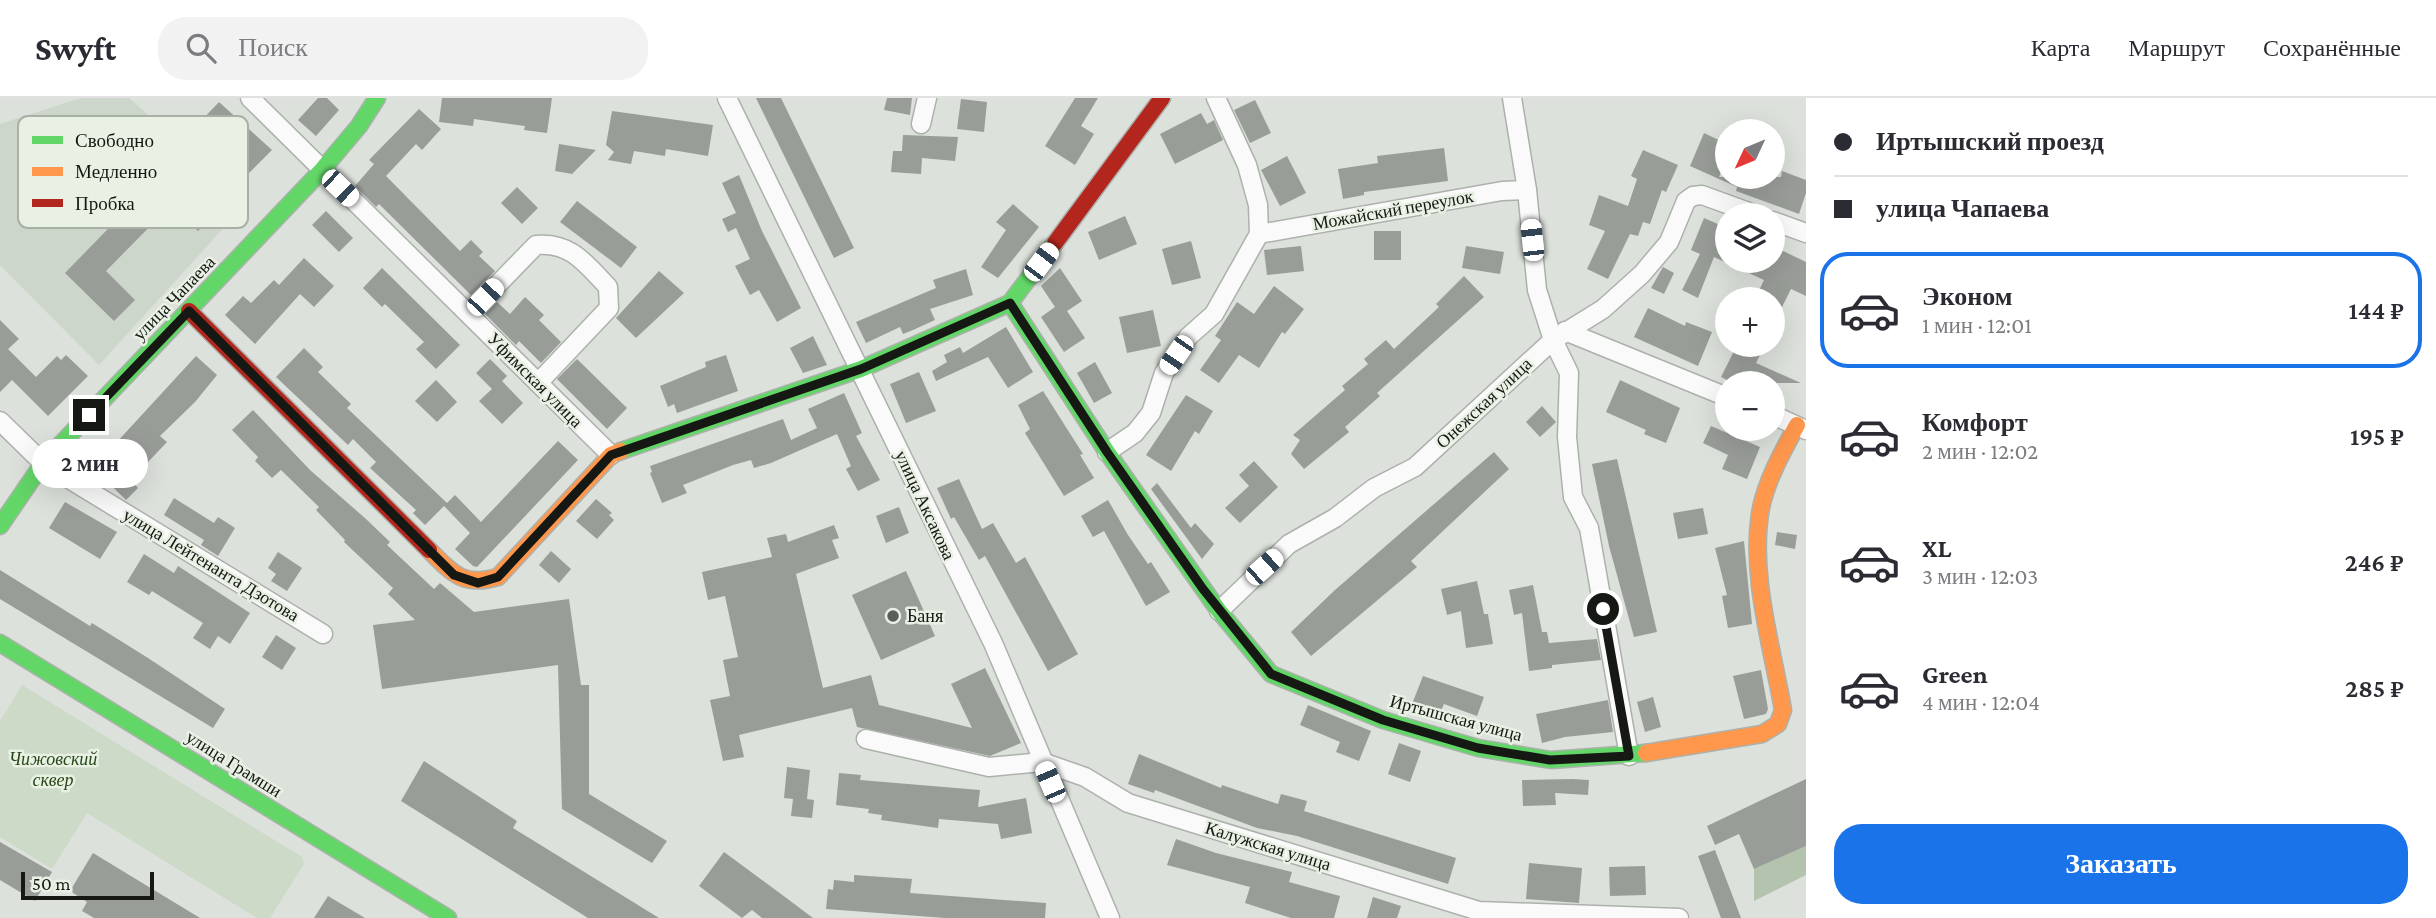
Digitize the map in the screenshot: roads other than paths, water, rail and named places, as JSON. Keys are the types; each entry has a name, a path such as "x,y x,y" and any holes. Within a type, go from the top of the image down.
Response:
{"main road":[{"name":"улица Чапаева","path":"0,526 43,463 322,170 359,126 377,98"},
{"path":"189,311 454,575 478,583 498,577 611,455 861,369 1010,303 1162,98"},
{"name":"Иртышская улица","path":"1010,303 1107,452 1219,611 1271,674 1383,720 1478,748 1550,760 1629,756 1762,734 1778,724 1783,710 1759,553 1760,511 1774,467 1801,427"},
{"name":"улица Грамши","path":"0,643 448,918"}],"street":[{"name":"Уфимская улица","path":"250,98 611,455"},
{"name":"улица Аксакова","path":"726,98 993,643 1111,918"},
{"path":"921,124 928,98"},
{"path":"1107,452 1135,433 1151,413 1164,373 1188,337 1214,314 1259,234 1258,205 1247,165 1216,98"},
{"path":"1512,98 1527,190 1537,290 1559,335 1569,373 1567,437 1573,497 1589,528 1629,756"},
{"name":"Можайский переулок","path":"1259,234 1502,191 1527,190"},
{"name":"Онежская улица","path":"1219,611 1289,544 1335,518 1374,488 1415,467 1559,335 1603,309 1643,274 1670,242 1686,201 1693,195 1702,195 1724,203"},
{"path":"1785,225 1806,233"},
{"path":"469,314 536,245 555,243 581,258 608,287 609,308 538,383"},
{"path":"1559,335 1715,393"},
{"name":"улица Лейтенанта Дзотова","path":"0,421 43,463 323,634"},
{"name":"Калужская улица","path":"866,739 989,767 1042,762 1085,777 1128,803 1479,911 1679,918"}],"place":[{"name":"Баня","path":"893,616"}],"park label":[{"name":"Чижовский сквер","path":"53,769"}]}
